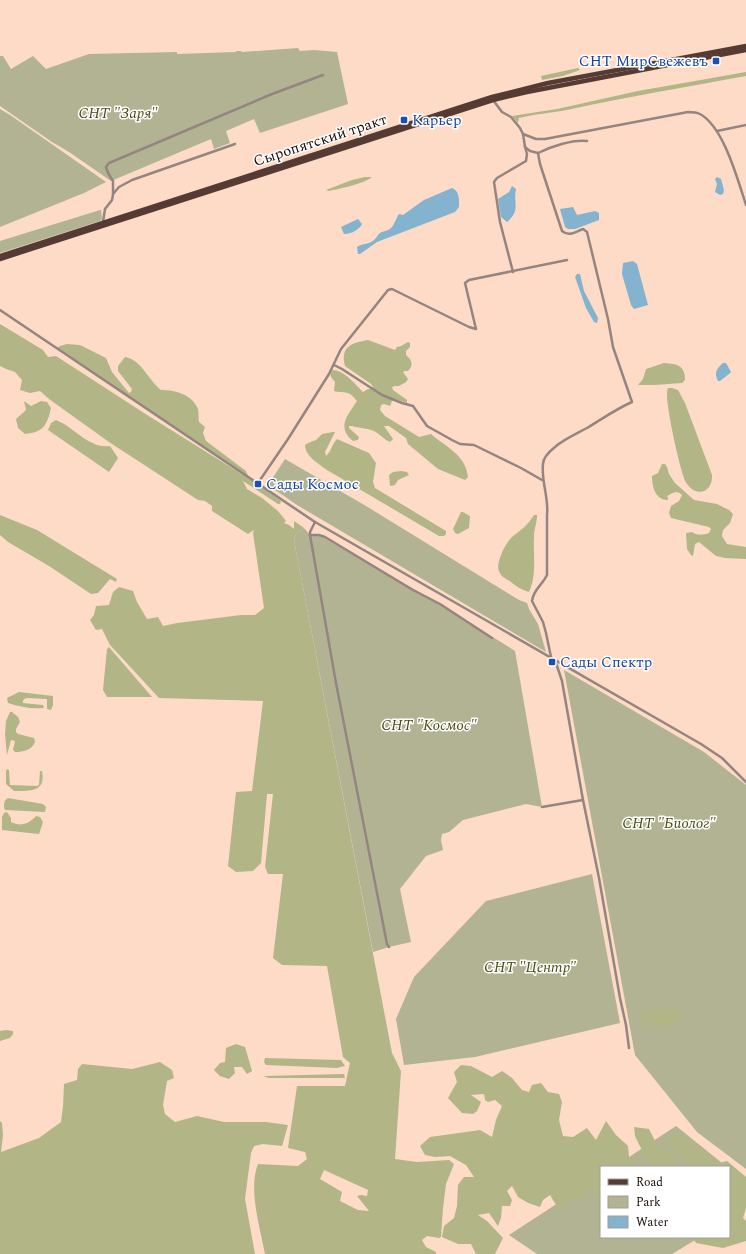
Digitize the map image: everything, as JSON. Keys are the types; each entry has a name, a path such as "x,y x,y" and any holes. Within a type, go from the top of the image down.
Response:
{"main road":[{"name":"Сыропятский тракт","path":"0,256 512,91 746,46"},
{"name":"Сыропятский тракт","path":"0,259 493,100 527,92 746,50"}],"street":[{"path":"103,222 104,209 112,200 113,195 113,181 106,167 109,163 272,94 323,75"},
{"path":"493,100 502,112 511,117 523,134 527,154 526,161 497,178 494,182 500,222 513,272"},
{"path":"523,134 536,139 545,139 688,112 695,112 701,114 717,131 730,157 746,205"},
{"path":"717,131 746,124"},
{"path":"538,154 548,148 577,141 586,141"},
{"path":"113,195 119,187 132,180 235,144"},
{"path":"526,147 530,151 538,154"},
{"path":"538,154 562,231 565,234 571,234 583,229 586,232 608,319 613,347 632,402 617,409 556,446 550,451 543,462 543,480 548,507 546,516 547,575 544,581 534,592 532,601 550,645 551,657"},
{"path":"258,483 288,439 334,365 341,349 389,289 392,289 469,327 476,329 465,283 469,280 567,260"},
{"path":"0,310 315,522 701,744 722,758 746,782"},
{"path":"334,365 382,395 413,406 427,426 452,440 460,444 474,445 543,480"},
{"path":"315,522 310,535 342,714 387,944 389,947"},
{"path":"310,535 319,535 324,537 413,590 440,604 492,638"},
{"path":"555,660 562,681 600,878 629,1048"},
{"path":"542,807 584,800"}],"green space":[{"name":"СНТ \"Заря\"","path":"298,48 300,51 314,50 337,52 348,104 260,133 254,119 226,131 230,143 214,149 211,139 111,181 0,106 0,56 3,56 11,69 33,56 46,69 89,54 177,52 177,54 242,52"},
{"path":"578,68 580,70 563,76 542,80 541,76"},
{"path":"746,72 746,76 519,118 518,123 512,116 557,109 638,91"},
{"path":"0,109 106,182 84,193 0,227"},
{"path":"372,177 352,186 329,191 326,190 352,180"},
{"path":"101,210 102,219 100,221 0,253 0,241"},
{"path":"0,324 43,350 48,357 56,356 259,485 281,501 280,504 243,481 247,489 262,498 278,511 286,521 284,523 294,529 294,521 304,528 296,534 294,540 392,1053 401,1071 395,1159 417,1162 449,1160 454,1164 446,1184 441,1237 427,1236 422,1240 426,1247 436,1252 436,1254 265,1254 256,1208 254,1185 258,1164 298,1166 307,1159 305,1152 288,1148 297,1086 345,1086 350,1063 343,1057 327,966 282,965 273,958 283,874 268,874 265,867 273,794 267,794 261,863 253,871 236,872 228,866 236,792 252,791 263,701 159,698 110,645 102,629 96,630 90,620 94,615 96,606 109,605 113,592 119,587 133,591 137,602 147,619 158,617 163,626 241,615 255,615 264,608 253,533 254,530 248,534 212,511 212,506 205,501 198,500 109,442 40,391 30,393 20,390 22,380 15,372 0,366","holes":["324,1170 368,1190 367,1196 357,1196 369,1211 358,1210 340,1201 342,1192 320,1179"]},
{"path":"368,340 395,350 397,347 408,342 410,343 410,347 406,351 406,355 410,359 412,365 408,371 403,372 408,379 399,386 392,387 393,390 407,400 407,403 395,399 392,401 390,406 384,404 381,405 380,410 385,416 419,437 431,434 454,452 459,457 466,469 468,477 465,480 438,469 408,444 406,438 389,426 384,426 393,439 390,442 374,431 352,426 349,426 349,428 359,437 358,440 353,441 348,436 344,426 345,421 357,401 349,393 334,391 335,382 331,374 332,370 341,372 363,392 371,389 373,387 371,384 345,366 344,359 346,350 352,344"},
{"path":"67,344 80,345 106,358 112,372 129,393 132,389 118,371 118,366 125,357 136,362 161,390 177,392 187,396 192,400 198,409 199,422 205,427 203,433 206,441 246,471 248,476 57,348"},
{"path":"664,363 673,364 682,368 685,375 685,380 682,383 638,385 643,379 646,369"},
{"path":"668,388 678,390 685,403 712,475 710,486 704,491 695,491 684,479 671,425 667,401"},
{"path":"24,401 31,406 41,401 47,402 51,408 46,424 36,432 25,434 18,428 16,419 26,410"},
{"path":"56,420 63,423 88,441 102,446 110,446 118,458 109,472 48,430 51,423"},
{"path":"335,432 325,452 326,456 337,439 369,453 376,463 373,482 375,488 446,531 446,534 444,536 439,536 327,470 313,459 307,453 305,445 316,440 322,434"},
{"path":"285,459 366,506 519,600 527,603 538,624 546,652 297,505 268,485"},
{"path":"662,464 665,464 675,483 694,500 717,504 729,510 733,514 730,523 723,530 722,536 727,544 746,547 746,559 716,556 699,542 695,544 693,556 691,555 687,549 686,533 692,532 698,535 703,535 709,533 711,529 709,527 671,518 669,513 671,506 679,501 682,495 675,492 667,496 668,500 660,498 655,492 652,476 658,473"},
{"path":"393,472 407,472 409,475 398,480 395,485 390,486 389,475"},
{"path":"461,512 470,516 469,528 458,534 455,533 453,529"},
{"path":"0,515 37,530 117,579 116,582 110,579 98,593 91,594 49,566 8,542 0,535"},
{"path":"534,515 537,515 537,521 534,534 534,572 529,592 521,589 500,574 498,563 507,543 527,525"},
{"name":"СНТ \"Космос\"","path":"304,528 310,535 319,535 440,604 515,651 542,807 526,804 463,820 449,832 442,834 441,840 443,850 426,856 400,889 411,942 373,952 294,540 296,534"},
{"path":"109,647 152,697 107,697 103,690 107,649"},
{"name":"СНТ \"Биолог\"","path":"564,670 704,752 746,785 746,1169 697,1132 635,1055"},
{"path":"19,692 53,696 53,705 51,710 47,709 47,699 27,698 23,701 23,703 43,705 43,708 17,706 8,703 7,698"},
{"path":"10,712 18,717 20,722 16,732 18,734 34,738 35,742 32,747 27,750 15,752 13,750 15,741 11,740 7,755 5,735 6,721"},
{"path":"7,769 9,770 10,785 37,786 39,785 40,771 42,771 42,783 36,789 14,791 6,784"},
{"path":"8,798 43,804 46,807 45,812 5,810 4,803"},
{"path":"7,812 11,818 11,822 14,824 24,824 36,816 40,817 43,822 39,834 2,830 2,817 4,813"},
{"name":"СНТ \"Центр\"","path":"592,874 620,1023 475,1057 404,1065 396,1019 414,977 486,901"},
{"path":"654,1009 680,1009 682,1010 681,1020 672,1024 661,1026 650,1026 641,1022 641,1015 646,1011"},
{"path":"0,1031 13,1031 13,1034 10,1038 0,1041"},
{"path":"236,1044 245,1047 252,1071 247,1074 242,1067 234,1067 235,1073 229,1079 220,1076 214,1070 220,1063 225,1062 226,1048"},
{"path":"265,1058 341,1060 345,1066 337,1068 266,1065 264,1062"},
{"path":"160,1062 172,1070 174,1078 167,1081 163,1105 165,1114 175,1122 197,1116 224,1122 266,1122 288,1125 282,1146 263,1144 254,1146 251,1153 245,1199 255,1254 0,1254 0,1121 2,1123 3,1135 1,1152 39,1138 61,1122 64,1084 77,1080 78,1069 82,1064 132,1069"},
{"path":"461,1065 471,1066 492,1077 502,1071 512,1078 522,1090 529,1092 532,1085 541,1083 548,1092 559,1094 562,1102 559,1120 563,1136 573,1137 587,1128 596,1140 606,1121 616,1135 628,1146 629,1157 636,1166 600,1166 600,1194 589,1189 580,1199 569,1199 567,1208 559,1210 550,1195 543,1200 540,1207 528,1203 518,1197 512,1186 507,1191 512,1200 510,1206 502,1206 501,1218 498,1226 489,1213 478,1215 487,1221 503,1238 495,1254 476,1254 471,1244 458,1244 442,1237 444,1226 454,1218 457,1206 458,1185 464,1177 474,1177 466,1165 450,1156 435,1157 425,1155 420,1146 430,1137 480,1130 492,1137 496,1120 502,1106 495,1100 488,1102 485,1100 484,1094 471,1095 481,1102 477,1111 473,1114 462,1113 448,1098 457,1082 454,1072"},
{"path":"344,1074 345,1078 269,1078 263,1076"},
{"path":"676,1126 726,1166 616,1166"},
{"path":"634,1127 649,1129 657,1145 674,1154 677,1166 650,1166 635,1136"},
{"path":"674,1134 693,1140 720,1163 727,1161 746,1177 746,1208 743,1218 746,1221 746,1241 723,1248 696,1243 693,1238 730,1238 730,1166 689,1166 668,1143"},
{"path":"600,1176 600,1238 698,1238 672,1254 537,1254 509,1235"}],"water":[{"path":"717,177 721,179 724,190 723,194 720,195 715,192 717,184 715,179"},
{"path":"512,186 516,189 516,207 514,214 507,222 501,217 498,199 509,192"},
{"path":"452,188 458,193 459,199 459,207 455,212 377,242 358,254 357,247 372,242 380,233 390,229 394,225 399,214 403,215 424,200"},
{"path":"573,207 577,215 595,211 599,213 599,220 575,229 568,229 565,227 560,209"},
{"path":"358,219 362,224 359,228 344,234 341,227"},
{"path":"633,261 637,264 648,305 634,309 631,305 622,274 623,263"},
{"path":"577,274 580,274 584,291 598,318 597,323 594,322 586,308 575,277"},
{"path":"723,363 726,363 731,372 718,381 716,371"}],"place":[{"name":"СНТ МирСвежевъ","path":"716,61"},
{"name":"Карьер","path":"404,120"},
{"name":"Сады Космос","path":"258,484"},
{"name":"Сады Спектр","path":"552,662"}]}
